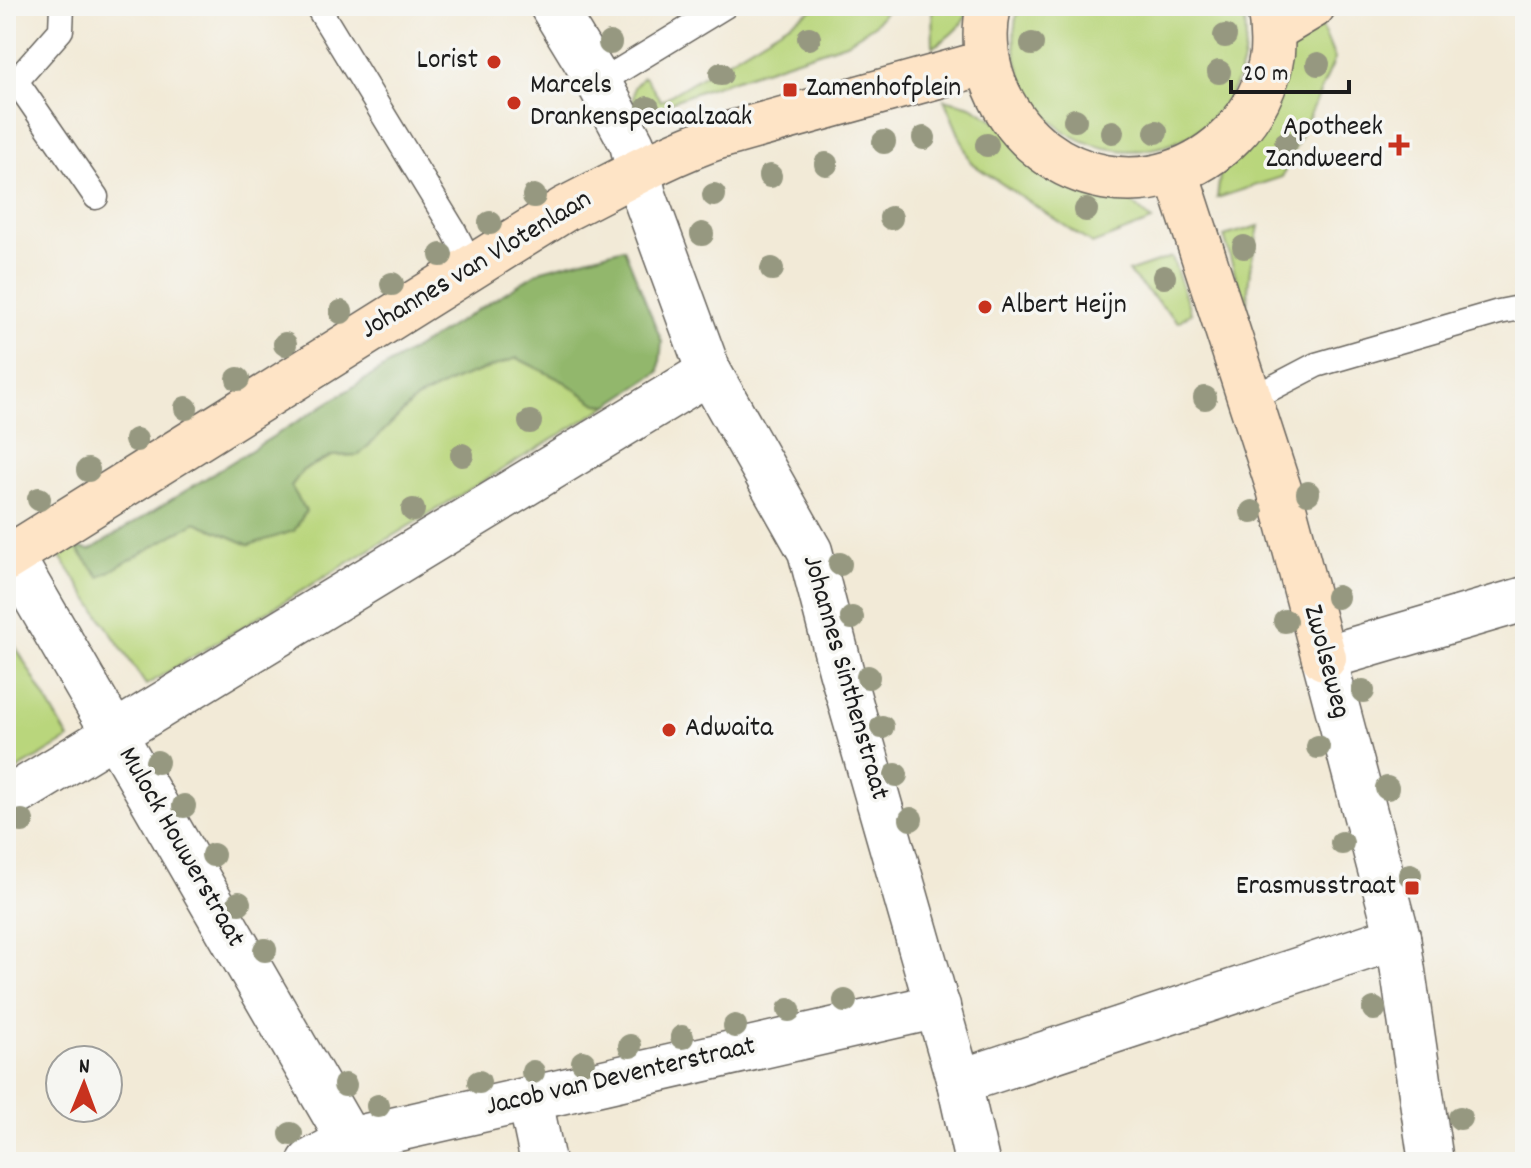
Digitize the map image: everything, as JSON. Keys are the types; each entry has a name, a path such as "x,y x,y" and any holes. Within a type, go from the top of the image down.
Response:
{"street":[{"name":"Johannes Sinthenstraat","path":"552,6 632,144 644,195 709,372 810,551 959,1082 977,1162"},
{"path":"989,6 986,37 988,62 994,86 1019,129 1037,146 1079,171 1103,178 1127,180 1176,172 1200,162 1221,146 1255,106 1265,82 1271,56 1271,18 1313,6"},
{"name":"Johannes van Vlotenlaan","path":"8,554 565,209 691,146 988,62"},
{"name":"Zwolseweg","path":"1176,172 1279,489 1398,937 1431,1162"},
{"path":"6,800 709,372"},
{"name":"Mulock Houwerstraat","path":"8,554 349,1140"},
{"path":"1324,658 1525,599"},
{"path":"959,1082 1398,937"},
{"name":"Jacob van Deventerstraat","path":"310,1162 349,1140 938,1006"},
{"path":"530,1100 543,1162"}],"lane":[{"path":"62,6 61,30 16,81 96,197"},
{"path":"317,6 454,231 472,266"},
{"path":"599,83 725,6"},
{"path":"1251,399 1316,365 1525,307"}],"green space":[{"path":"818,6 890,6 874,25 846,43 703,90 650,113 638,110 633,103 634,87 643,77 661,101"},
{"path":"932,6 972,6 956,30 933,47"},
{"path":"1019,6 1242,6 1246,31 1240,72 1229,97 1213,118 1193,133 1170,144 1145,150 1119,150 1094,145 1058,126 1025,85 1017,63 1014,40"},
{"path":"1318,17 1335,59 1282,177 1217,198 1220,175 1230,153 1296,40"},
{"path":"944,99 971,106 1136,206 1152,221 1092,244 971,163"},
{"path":"1259,226 1250,269 1246,312 1224,236"},
{"path":"624,248 662,342 659,372 609,405 597,404 565,382 517,358 457,379 416,399 359,455 332,456 303,470 291,486 306,511 294,531 249,545 196,522 100,577 75,547 90,550 542,270"},
{"path":"1172,257 1191,313 1178,322 1128,272"},
{"path":"517,358 565,382 597,404 609,405 146,685 59,555 75,547 100,576 196,522 249,545 303,470 332,456 359,455 416,399 457,379"},
{"path":"6,630 69,739 6,776"}],"place":[{"name":"Lorist","path":"494,62"},
{"name":"Zamenhofplein","path":"790,90"},
{"name":"Marcels Drankenspeciaalzaak","path":"514,103"},
{"name":"Apotheek Zandweerd","path":"1399,145"},
{"name":"Albert Heijn","path":"985,307"},
{"name":"Adwaita","path":"669,730"},
{"name":"Erasmusstraat","path":"1412,888"}]}
